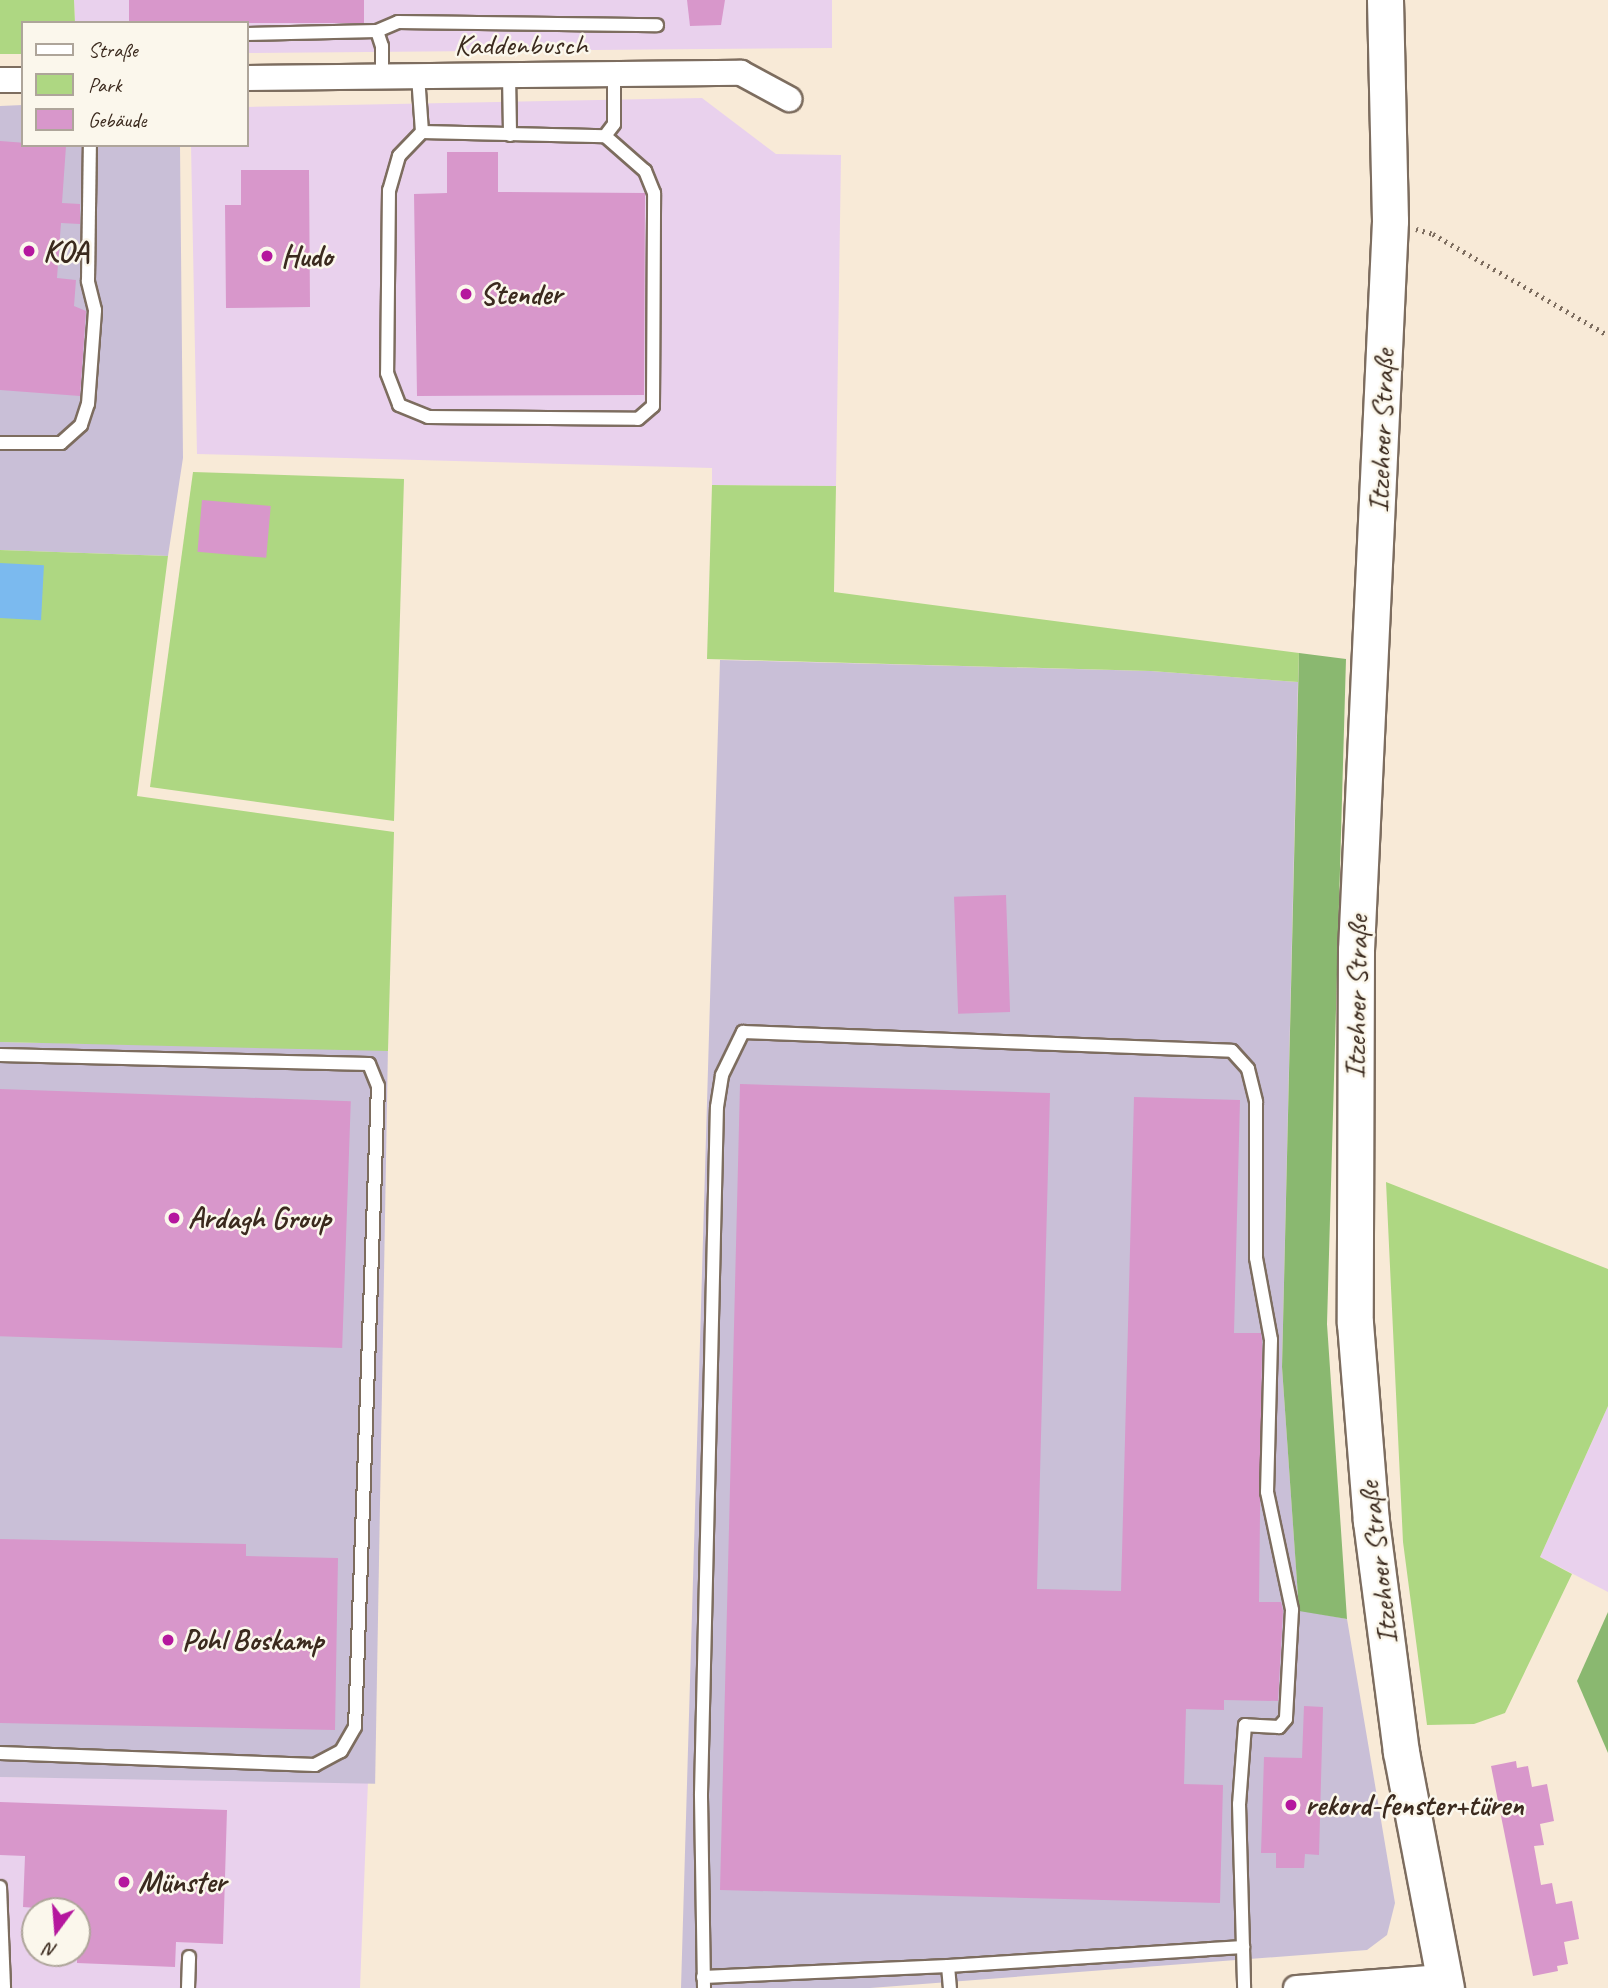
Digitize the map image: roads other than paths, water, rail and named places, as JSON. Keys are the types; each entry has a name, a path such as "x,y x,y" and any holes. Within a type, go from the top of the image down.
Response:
{"main road":[{"name":"Itzehoer Straße","path":"1385,0 1390,221 1356,950 1355,1323 1371,1521 1401,1752 1445,1982"}],"street":[{"name":"Kaddenbusch","path":"248,78 741,73 789,99"},
{"path":"0,80 21,80"},
{"path":"1296,1988 1445,1982"}],"lane":[{"path":"248,34 377,31 398,22 657,25"},
{"path":"377,31 382,46 382,77"},
{"path":"509,75 510,135"},
{"path":"605,136 614,124 614,75"},
{"path":"418,76 422,132 399,156 389,190 387,373 399,404 428,417 638,419 653,406 654,193 645,171 605,136 422,132"},
{"path":"0,443 61,443 81,425 88,404 95,310 88,281 90,147"},
{"path":"1243,1947 703,1982 701,1794 717,1107 722,1075 743,1032 1232,1051 1248,1069 1256,1102 1256,1258 1271,1340 1267,1492 1292,1610 1286,1719 1279,1727 1245,1725 1239,1804 1243,1947 1244,1988"},
{"path":"0,1055 369,1064 378,1086 355,1727 341,1751 315,1765 0,1753"},
{"path":"0,1887 4,1988"},
{"path":"188,1957 188,1988"},
{"path":"947,1966 950,1988"}],"water":[{"path":"0,563 44,565 41,620 0,618"}],"place":[{"name":"KOA","path":"29,251"},
{"name":"Hudo","path":"267,256"},
{"name":"Stender","path":"466,294"},
{"name":"Ardagh Group","path":"174,1218"},
{"name":"Pohl Boskamp","path":"168,1640"},
{"name":"rekord-fenster+türen","path":"1291,1805"},
{"name":"Münster","path":"124,1882"}]}
